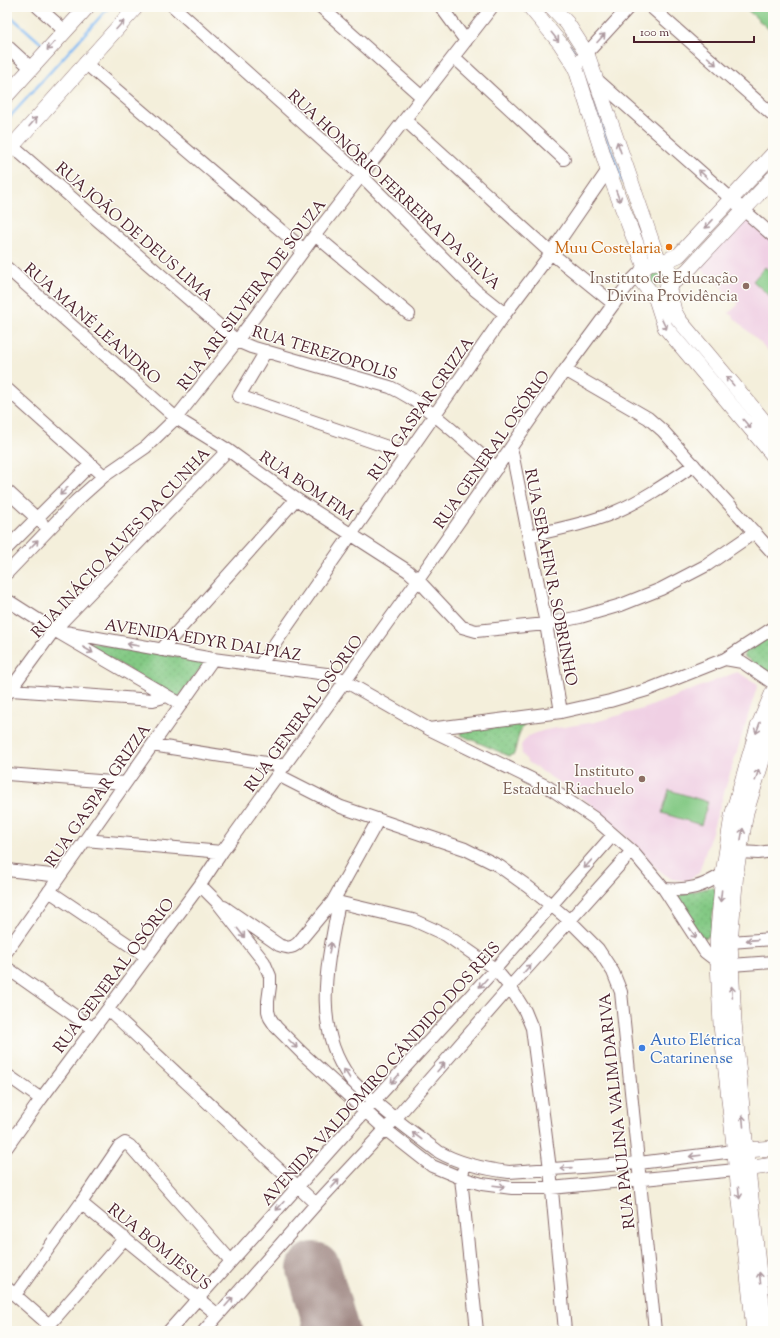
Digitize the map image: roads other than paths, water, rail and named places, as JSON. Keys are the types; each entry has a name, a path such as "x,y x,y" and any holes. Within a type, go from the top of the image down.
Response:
{"main road":[{"path":"7,95 87,7"},
{"path":"10,149 136,7"},
{"path":"530,7 560,43 575,66 608,170 644,268"},
{"path":"552,7 567,24 587,54 654,248 660,262 666,266 670,272 671,279 668,285 674,311 679,320 773,432"},
{"path":"773,154 679,256 649,264 644,268 642,274 642,282 656,299 665,327 773,455"},
{"path":"647,288 654,292 662,291 688,270 773,178"},
{"path":"765,1331 740,1151 734,1022 724,964 717,941 723,874 732,816 758,727 773,692"},
{"path":"724,964 730,942 739,852 749,801 773,726"},
{"path":"740,1151 773,1148"},
{"path":"742,1169 773,1165"},
{"path":"742,1169 754,1331"}],"street":[{"path":"38,7 65,31"},
{"name":"RUA HONÓRIO FERREIRA DA SILVA","path":"174,7 361,175 475,290 505,314"},
{"path":"321,7 422,98"},
{"path":"441,7 466,41"},
{"name":"RUA ARI SILVEIRA DE SOUZA","path":"7,573 76,501 104,476 146,447 176,418 237,341 361,175 492,7"},
{"path":"575,66 629,7"},
{"path":"652,7 773,115"},
{"path":"7,46 31,68"},
{"path":"454,57 564,159"},
{"path":"85,63 304,250"},
{"path":"595,78 773,236"},
{"path":"405,120 551,252 617,299 647,288"},
{"name":"RUA JOÃO DE DEUS LIMA","path":"10,149 237,341"},
{"name":"RUA GASPAR GRIZZA","path":"260,665 436,415 505,314 551,252 608,170"},
{"path":"315,235 409,314"},
{"name":"RUA MANÉ LEANDRO","path":"7,268 176,418"},
{"name":"RUA GENERAL OSÓRIO","path":"7,1147 92,1028 108,1009 200,885 222,852 418,580 565,370 617,299 644,268"},
{"name":"RUA TEREZOPOLIS","path":"237,341 266,351 390,387 404,393 436,415 497,468"},
{"path":"266,351 239,396 408,454"},
{"path":"565,370 648,418 663,431 773,553"},
{"path":"7,389 104,476"},
{"name":"RUA BOM FIM","path":"176,418 228,450 296,499 408,571 462,627 476,631 546,624 580,617 620,605 661,589 707,565 755,532"},
{"name":"RUA SERAFIN R. SOBRINHO","path":"511,447 546,624 561,712"},
{"name":"RUA INÁCIO ALVES DA CUNHA","path":"9,692 54,630 228,450"},
{"path":"7,548 91,464"},
{"path":"529,536 583,523 614,512 647,496 694,466"},
{"path":"7,491 48,529"},
{"path":"161,650 296,499"},
{"path":"7,600 54,630 181,704"},
{"path":"429,729 561,712 610,701 647,690 725,659 773,628"},
{"name":"AVENIDA EDYR DALPIAZ","path":"54,630 161,650 334,675 429,729 548,787 594,818 632,851 664,889 706,952 724,964"},
{"name":"RUA GASPAR GRIZZA","path":"7,951 213,658"},
{"path":"725,659 742,662 773,683"},
{"path":"9,692 153,700 167,696"},
{"name":"RUA PAULINA VALIM DARIVA","path":"152,745 282,770 341,807 465,849 499,866 527,886 570,921 598,949 613,972 621,992 655,1331"},
{"path":"7,774 125,783"},
{"path":"216,902 236,914 279,945 287,948 293,947 336,902 378,820"},
{"name":"AVENIDA VALDOMIRO CÂNDIDO DOS REIS","path":"169,1331 370,1106 495,969 613,835"},
{"path":"85,840 222,852"},
{"path":"204,1331 316,1204 395,1119 510,987 632,851"},
{"path":"739,852 758,853 773,851"},
{"path":"7,870 60,876"},
{"path":"664,889 680,890 697,887 709,883 723,874"},
{"path":"200,885 216,902 264,962 270,976 268,1011 270,1018 276,1027 302,1053 370,1106 395,1119 438,1152 488,1170 509,1172 639,1163 740,1151"},
{"path":"49,891 147,957"},
{"path":"336,902 413,920 446,935 495,969 510,987 525,1010 532,1028 550,1169 565,1331"},
{"path":"336,902 326,982 325,1008 328,1026 340,1063 385,1129 432,1166 461,1178 482,1184 512,1188 551,1188 742,1169"},
{"path":"730,942 773,939"},
{"path":"724,964 773,962"},
{"path":"7,968 92,1028"},
{"path":"108,1009 316,1204"},
{"path":"7,1075 41,1098"},
{"path":"125,1238 46,1328 11,1291 81,1203 119,1147 125,1143 130,1146 231,1261"},
{"path":"432,1166 438,1152"},
{"path":"466,1163 461,1178 477,1331"},
{"name":"RUA BOM JESUS","path":"81,1203 218,1314"}],"waterway":[{"path":"7,120 109,7"},
{"path":"7,13 44,46"},
{"path":"569,44 578,56"},
{"path":"593,100 623,182"}],"place":[{"name":"Muu Costelaria","path":"669,247"},
{"name":"Instituto de Educação Divina Providência","path":"746,286"},
{"name":"Instituto Estadual Riachuelo","path":"642,779"},
{"name":"Auto Elétrica Catarinense","path":"642,1048"}]}
